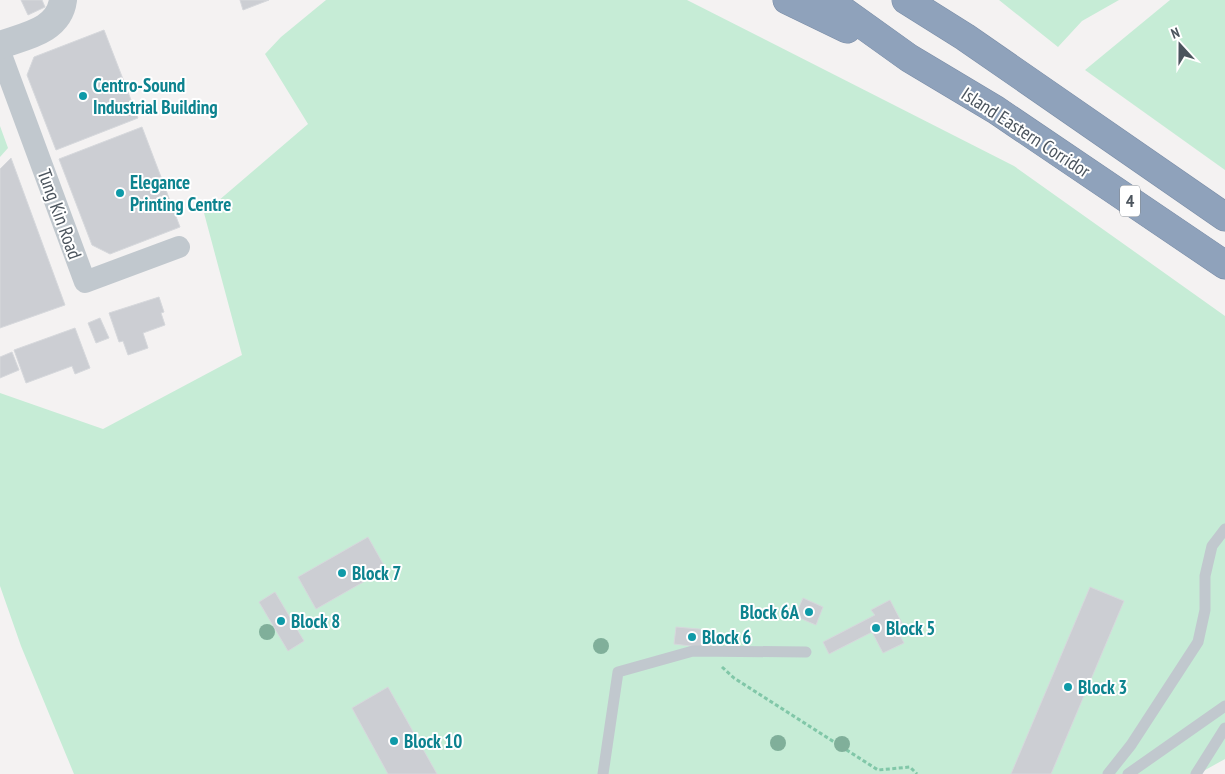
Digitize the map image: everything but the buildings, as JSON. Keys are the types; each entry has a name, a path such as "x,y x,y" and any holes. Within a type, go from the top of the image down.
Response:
{"highway":[{"path":"787,0 910,58"},
{"name":"Island Eastern Corridor","path":"828,0 910,58 996,110 1225,264"},
{"name":"4","path":"906,0 965,37 1225,217"},
{"path":"920,0 965,37"}],"street":[{"path":"0,45 53,24 60,13 62,0"},
{"name":"Tung Kin Road","path":"0,52 85,282 179,248"}],"lane":[{"path":"1108,774 1131,745 1198,642 1205,610 1205,576 1212,546 1225,529"},
{"path":"603,774 618,672 693,651 806,652"},
{"path":"1128,774 1225,706"},
{"path":"1196,774 1225,728"}],"path":[{"path":"703,651 734,678 878,770 910,767 917,774"}],"green space":[{"path":"326,0 687,0 1014,166 1225,316 1225,759 1198,774 74,774 21,646 0,586 0,393 103,429 242,355 204,213 308,124 265,54 281,37"},
{"path":"999,0 1119,0 1082,21 1058,47"},
{"path":"1170,0 1225,0 1225,170 1085,70"},
{"path":"0,126 8,148 0,157"}],"place":[{"name":"Centro-Sound Industrial Building","path":"83,96"},
{"name":"Elegance Printing Centre","path":"120,193"},
{"name":"Block 7","path":"342,573"},
{"name":"Block 6A","path":"809,612"},
{"name":"Block 8","path":"281,621"},
{"name":"Block 5","path":"876,628"},
{"name":"Block 6","path":"692,637"},
{"name":"Block 3","path":"1068,687"},
{"name":"Block 10","path":"394,741"}]}
